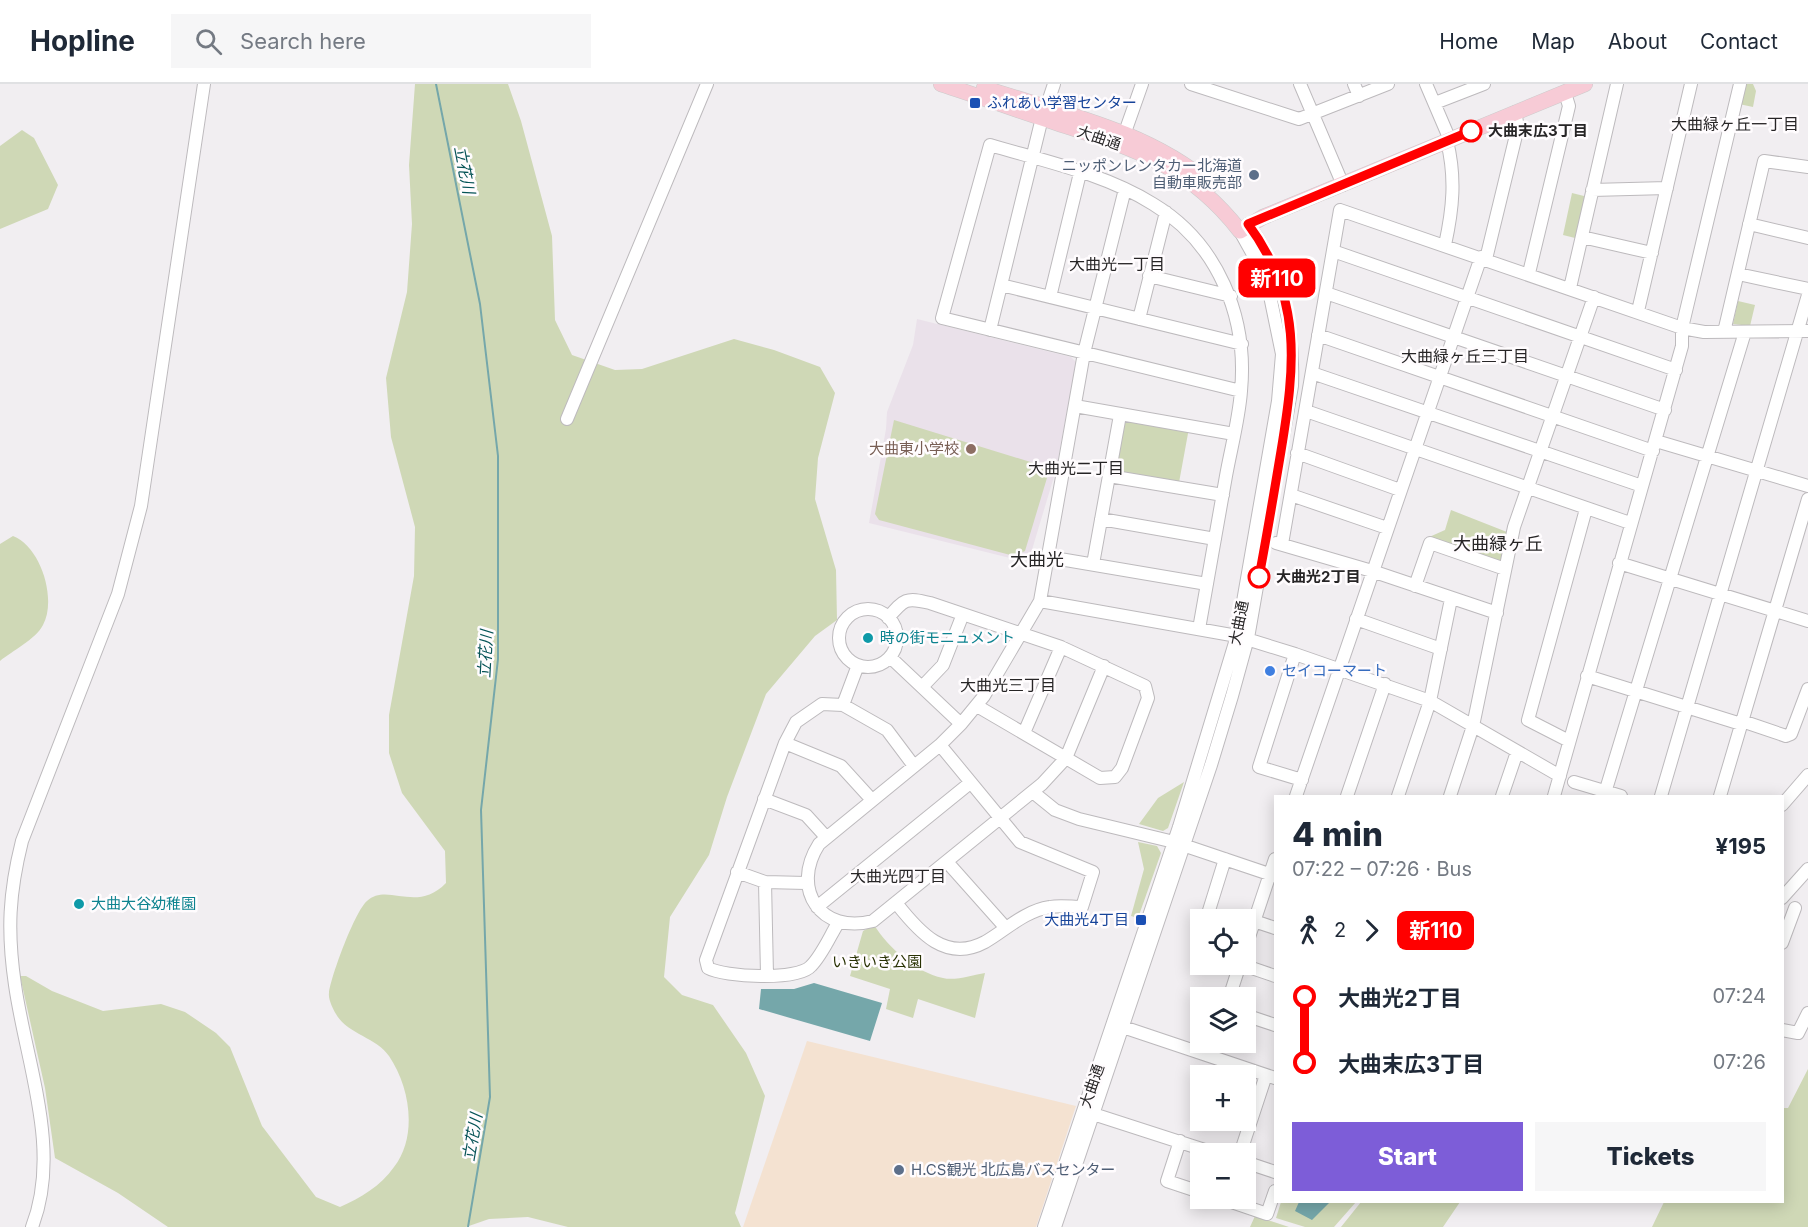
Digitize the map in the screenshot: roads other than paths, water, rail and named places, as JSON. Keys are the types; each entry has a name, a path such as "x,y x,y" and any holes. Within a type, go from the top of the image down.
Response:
{"main road":[{"name":"大曲通","path":"941,84 1124,135 1167,152 1190,167 1220,192 1244,227"},
{"name":"大曲通","path":"973,84 1161,162 1210,197 1244,227"},
{"path":"1244,227 1575,87"}],"street":[{"path":"32,1227 42,1187 44,1154 14,974 9,908 14,871 22,841 118,594 131,548 141,506 204,84"},
{"path":"567,419 707,84"},
{"path":"990,330 1032,158 1054,84"},
{"path":"1124,135 1142,84"},
{"path":"1191,84 1299,119 1312,115 1357,90 1388,84"},
{"path":"1300,84 1342,185"},
{"path":"1426,84 1448,141 1453,165 1453,206 1445,245"},
{"path":"1435,103 1471,87 1484,84"},
{"path":"1570,288 1617,84"},
{"path":"1638,311 1691,84"},
{"path":"1554,795 1630,523 1676,370 1682,346 1682,328 1740,84"},
{"path":"1528,273 1575,87"},
{"path":"1296,795 1386,528 1483,258 1518,127 1515,112"},
{"path":"1200,629 1241,391 1242,344 1231,296 1215,267 1194,238 1166,212 1125,189 990,145 942,318 1241,391"},
{"path":"1724,332 1764,161 1808,167"},
{"path":"1050,297 1080,174"},
{"path":"1592,190 1667,188"},
{"path":"1104,666 1066,758 1034,793 873,921 856,926 838,923 817,907 806,884 810,858 826,837 940,745 961,724 977,706 1040,601 1084,353 1125,189"},
{"path":"1282,544 1340,210 1682,328 1724,332 1804,331"},
{"path":"1139,319 1166,212"},
{"path":"1749,224 1808,238"},
{"name":"大曲通","path":"1044,1227 1088,1112 1179,844 1211,765 1266,541 1292,386 1293,351 1287,308 1279,282 1266,251 1244,227"},
{"name":"大曲通","path":"1242,637 1275,423 1282,354 1269,291 1244,227"},
{"path":"1582,237 1652,253"},
{"path":"1333,251 1676,370"},
{"path":"1738,274 1808,289"},
{"path":"1149,276 1231,296"},
{"path":"1001,285 1242,344"},
{"path":"1326,293 1665,410"},
{"path":"1661,795 1758,471 1804,331 1808,296"},
{"path":"1449,795 1473,726 1514,528 1594,297"},
{"path":"1574,782 1604,794 1745,332"},
{"path":"1318,335 1552,416 1655,446 1707,456 1808,486"},
{"path":"1312,373 1540,453 1642,486"},
{"path":"1075,406 1234,434"},
{"path":"1306,411 1630,523"},
{"path":"1093,564 1120,415"},
{"path":"1297,453 1400,490"},
{"path":"1109,476 1223,495"},
{"path":"1290,495 1386,528"},
{"path":"1720,795 1808,499"},
{"path":"1569,741 1528,720 1586,509"},
{"path":"1101,519 1215,539"},
{"path":"1266,541 1372,571 1497,613"},
{"path":"1415,586 1430,543 1506,569"},
{"path":"1048,557 1207,584"},
{"path":"1619,563 1808,621"},
{"path":"1398,795 1430,701 1451,598"},
{"path":"888,618 901,602 912,599 1023,632 1145,686 1148,698 1122,768 1115,777 1100,778 977,706"},
{"path":"1040,601 1242,637 1385,684 1430,701 1560,776"},
{"path":"872,610 888,618 896,633 894,650 890,657 875,666 858,665 849,660 840,645 842,627 846,619 854,613 872,610"},
{"path":"922,687 943,665 963,614"},
{"path":"1356,619 1441,649"},
{"path":"1024,734 1061,647"},
{"path":"1295,654 1258,767 1302,780"},
{"path":"890,657 961,724"},
{"path":"843,705 858,665"},
{"path":"1587,676 1786,736 1791,735 1808,689"},
{"path":"1347,795 1385,684"},
{"path":"838,923 811,967 799,974 716,972 708,968 706,960 785,743 796,722 822,704 843,705 887,730 914,766"},
{"path":"785,743 841,766 872,800"},
{"path":"897,904 913,924 937,945 959,948 983,943 1026,915 1049,907 1082,907 1093,872 1020,842 940,745"},
{"path":"1502,795 1517,752"},
{"path":"1784,804 1808,775"},
{"path":"817,907 970,783"},
{"path":"1034,793 1055,810 1079,819 1179,844 1272,875 1256,916"},
{"path":"764,799 806,815 826,837"},
{"path":"1209,909 1225,859"},
{"path":"948,863 1005,927"},
{"path":"1784,896 1808,869"},
{"path":"738,872 765,882 806,884"},
{"path":"765,882 767,975"},
{"path":"1784,905 1808,912"},
{"path":"1784,938 1795,908"},
{"path":"1256,922 1274,928"},
{"path":"1232,987 1240,964 1274,976"},
{"path":"1784,1030 1798,1033 1808,1013"},
{"path":"1256,1019 1274,1025"},
{"path":"1118,1025 1270,1077 1244,1143"},
{"path":"1088,1112 1190,1145"},
{"name":"大曲通","path":"1055,1227 1088,1112"},
{"path":"1180,1141 1167,1181 1190,1189"},
{"path":"1256,1166 1274,1172"},
{"path":"1252,1209 1267,1214 1274,1194"}],"water":[{"path":"814,983 882,1003 870,1041 759,1009 761,989 794,989"},
{"path":"1299,1203 1329,1203 1312,1220 1295,1211"}],"waterway":[{"name":"立花川","path":"436,84 480,304 498,456 498,659 481,810 490,1097 468,1227"}],"place":[{"name":"ふれあい学習センター","path":"975,103"},
{"name":"大曲末広3丁目","path":"1471,131"},
{"name":"ニッポンレンタカー北海道 自動車販売部","path":"1254,175"},
{"name":"大曲東小学校","path":"971,449"},
{"name":"大曲光2丁目","path":"1259,577"},
{"name":"時の街モニュメント","path":"868,638"},
{"name":"セイコーマート","path":"1270,671"},
{"name":"大曲大谷幼稚園","path":"79,904"},
{"name":"大曲光4丁目","path":"1141,920"},
{"name":"H.CS観光 北広島バスセンター","path":"899,1170"}],"district":[{"name":"大曲緑ヶ丘一丁目","path":"1735,124"},
{"name":"大曲光一丁目","path":"1117,264"},
{"name":"大曲緑ヶ丘三丁目","path":"1465,356"},
{"name":"大曲光二丁目","path":"1076,468"},
{"name":"大曲緑ヶ丘","path":"1498,544"},
{"name":"大曲光","path":"1037,560"},
{"name":"大曲光三丁目","path":"1008,685"},
{"name":"大曲光四丁目","path":"898,876"}],"park label":[{"name":"いきいき公園","path":"877,962"}]}
